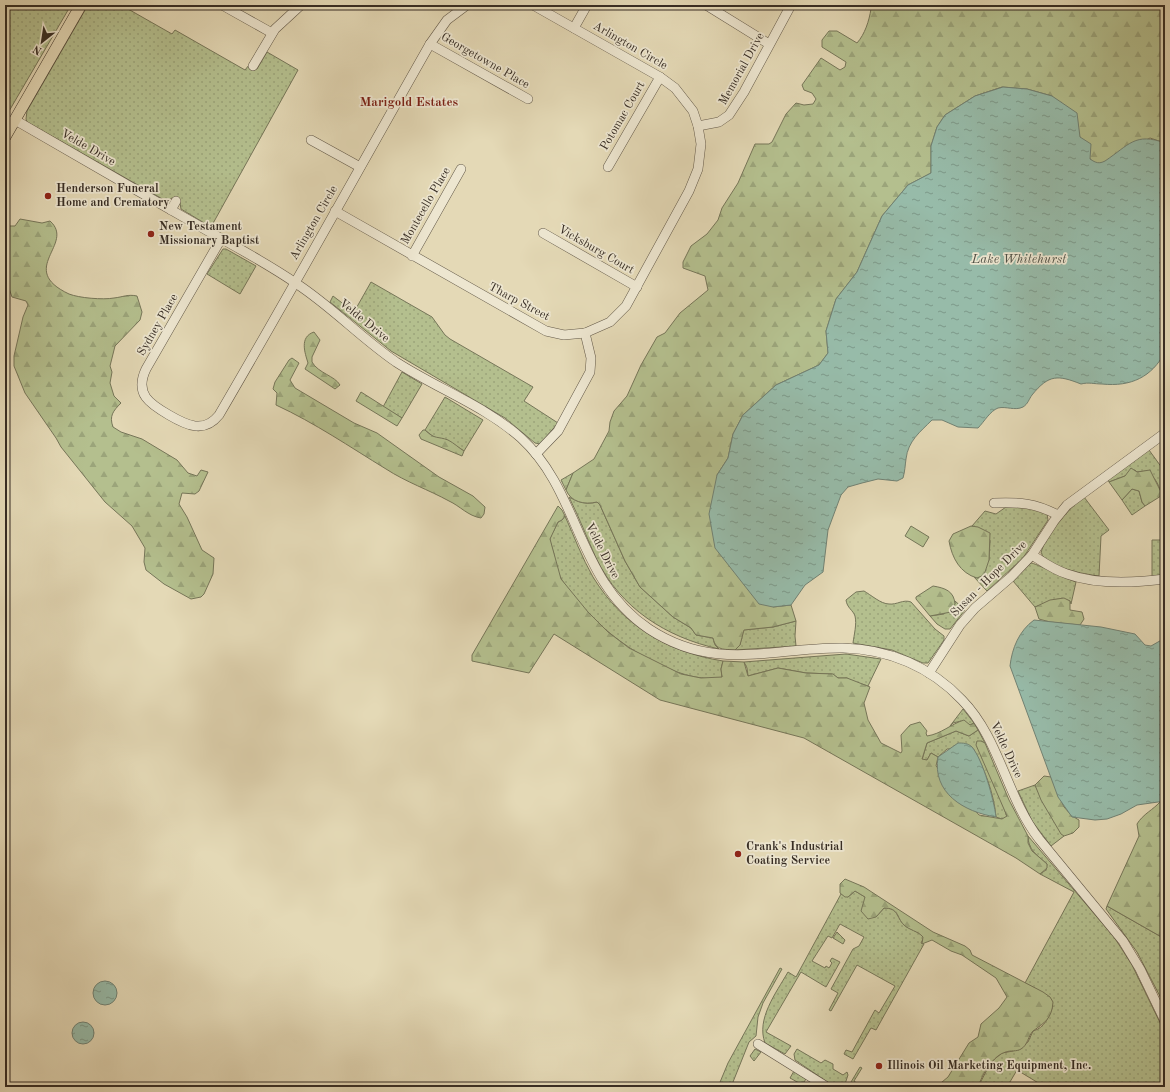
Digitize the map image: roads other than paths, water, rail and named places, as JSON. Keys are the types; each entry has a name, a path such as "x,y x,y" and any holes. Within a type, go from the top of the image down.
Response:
{"main road":[{"path":"5,137 81,5"}],"street":[{"path":"222,5 272,33"},
{"path":"253,66 272,33 280,23 301,5"},
{"name":"Arlington Circle","path":"171,416 191,426 204,430 219,415 430,44 447,20 467,5"},
{"name":"Arlington Circle","path":"533,5 660,77 683,96 693,111 698,126"},
{"path":"574,28 587,5"},
{"path":"706,5 769,44"},
{"name":"Memorial Drive","path":"698,126 719,122 729,116 791,5"},
{"name":"Georgetowne Place","path":"430,44 528,99"},
{"name":"Potomac Court","path":"608,167 660,77"},
{"name":"Velde Drive","path":"15,120 294,282 394,360 501,423 522,439 536,454 556,482 587,553 605,585 628,612 659,635 687,647 724,655 750,655 832,648 869,650 900,659 929,673 961,698 978,720 991,742 1026,821 1038,839 1123,941 1140,969 1165,1020"},
{"name":"Tharp Street","path":"335,211 539,328 564,335 585,333 604,325 619,314 637,287 696,175 701,150 698,126"},
{"path":"311,140 360,168"},
{"name":"Montecello Place","path":"412,256 462,169"},
{"path":"171,210 176,201"},
{"name":"Vicksburg Court","path":"542,233 637,287"},
{"name":"Sydney Place","path":"171,416 149,402 143,390 143,377 221,239"},
{"path":"536,454 558,431 590,372 591,358 585,333"},
{"name":"Susan - Hope Drive","path":"929,673 954,633 969,614 1011,577 1032,555 1058,515 1076,497 1165,433"},
{"path":"994,503 1027,503 1044,508 1058,515"},
{"path":"1032,555 1062,572 1081,578 1128,582 1165,579"},
{"path":"758,1044 827,1087"}],"water":[{"name":"Lake Whitehurst","path":"1003,87 1027,89 1052,96 1077,113 1080,137 1091,144 1090,159 1096,162 1101,163 1105,161 1127,145 1139,140 1155,140 1165,143 1165,352 1154,368 1147,374 1131,382 1112,385 1089,383 1081,384 1060,378 1049,380 1038,388 1023,407 1017,409 995,409 978,428 958,427 942,420 932,420 915,437 909,447 903,478 897,481 878,479 862,483 848,487 841,495 828,530 823,572 805,585 791,605 773,607 759,604 715,548 709,514 717,475 728,458 733,434 743,415 776,385 819,365 828,353 826,331 836,299 857,272 882,216 908,185 931,173 931,146 937,127 945,115 975,96"},
{"path":"1034,620 1101,627 1135,634 1145,645 1151,646 1165,638 1165,801 1137,805 1121,814 1107,819 1095,820 1072,817 1058,797 1010,666 1012,653 1017,640 1024,629"},
{"path":"958,743 969,745 976,753 987,780 996,817 973,811 962,805 953,799 945,790 940,781 937,770 938,757"},
{"path":"105,981 113,985 117,993 113,1001 105,1005 97,1001 93,993 97,985"},
{"path":"83,1022 91,1025 94,1033 91,1041 83,1044 75,1041 72,1033 75,1025"}],"place":[{"name":"Henderson Funeral Home and Crematory","path":"48,196"},
{"name":"New Testament Missionary Baptist","path":"151,234"},
{"name":"Crank's Industrial Coating Service","path":"738,854"},
{"name":"Illinois Oil Marketing Equipment, Inc.","path":"879,1066"}],"district":[{"name":"Marigold Estates","path":"409,102"}]}
